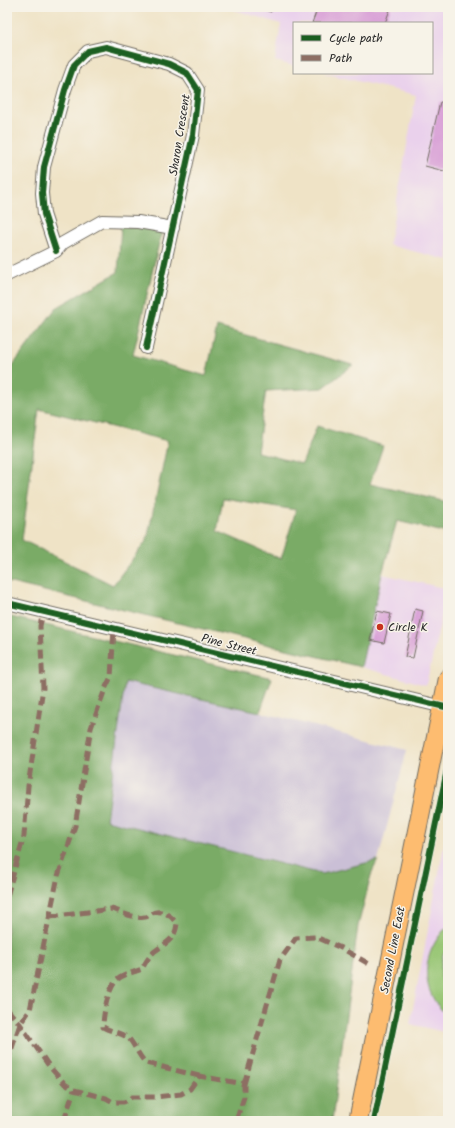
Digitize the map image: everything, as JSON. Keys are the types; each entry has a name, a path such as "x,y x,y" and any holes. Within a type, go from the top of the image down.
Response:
{"highway":[{"name":"Second Line East","path":"358,1121 427,779 446,704 448,678"}],"street":[{"name":"Sharon Crescent","path":"56,251 44,214 42,193 44,168 65,90 74,65 88,51 106,47 169,64 187,73 198,90 193,135 174,228 146,348"},
{"path":"7,275 56,251 63,243 102,222 138,222 174,228"},
{"name":"Pine Street","path":"7,603 446,704"}],"shaded area":[{"path":"225,7 448,7 448,260 389,245 416,95 327,74 433,74 433,22 293,22 293,66 275,61 281,24"},
{"path":"382,574 448,589 426,685 361,667"},
{"path":"125,682 260,712 407,750 378,860 322,874 106,820"},
{"path":"448,825 448,1033 410,1024"}],"green space":[{"path":"121,226 162,230 133,355 206,376 217,327 353,365 323,388 266,391 257,452 302,464 317,426 383,446 370,484 448,502 448,533 397,521 382,574 361,667 7,582 7,373 56,308 118,272","holes":["39,409 168,441 147,540 113,585 22,540","223,498 296,510 281,559 217,531"]},
{"path":"7,616 272,678 260,712 125,682 106,820 322,874 378,860 372,872 358,926 332,1121 7,1121"},
{"path":"448,926 448,947 443,955 441,977 444,988 448,993 448,1016 438,1006 432,995 428,983 427,971 428,959 432,948 439,936"}],"building":[{"path":"255,7 272,7 271,12"},
{"path":"318,7 391,7 385,22 312,22"},
{"path":"440,102 448,103 448,172 425,166"},
{"path":"415,609 423,611 413,658 405,657"},
{"name":"Circle K","path":"377,611 391,614 384,643 370,640"}],"marked path":[{"path":"7,896 24,836 28,786 43,688 40,626 43,612"},
{"path":"7,1063 20,1024 30,1010 58,876 75,826 91,728 105,689 111,677 114,629"},
{"path":"50,917 111,909 140,917 146,917 155,912 163,912 173,919 177,924 174,934 170,940 153,953 142,969 124,976 114,983 107,1001 103,1027 127,1037 146,1063 199,1076"},
{"path":"244,1084 280,960 296,938 316,937 341,948 371,965"},
{"path":"7,1009 20,1024 49,1066 65,1084 74,1090 106,1098 113,1102 124,1102 132,1097 156,1097 181,1094 190,1089 199,1076 244,1084 244,1097 236,1121"},
{"path":"64,1121 74,1090"}],"cycle path":[{"path":"56,251 44,214 42,193 44,167 65,90 74,65 88,51 106,47 169,64 187,73 198,90 193,135 146,348"},
{"path":"7,603 445,707"},
{"path":"374,1121 448,765"}],"place":[{"name":"Circle K","path":"380,627"}]}
